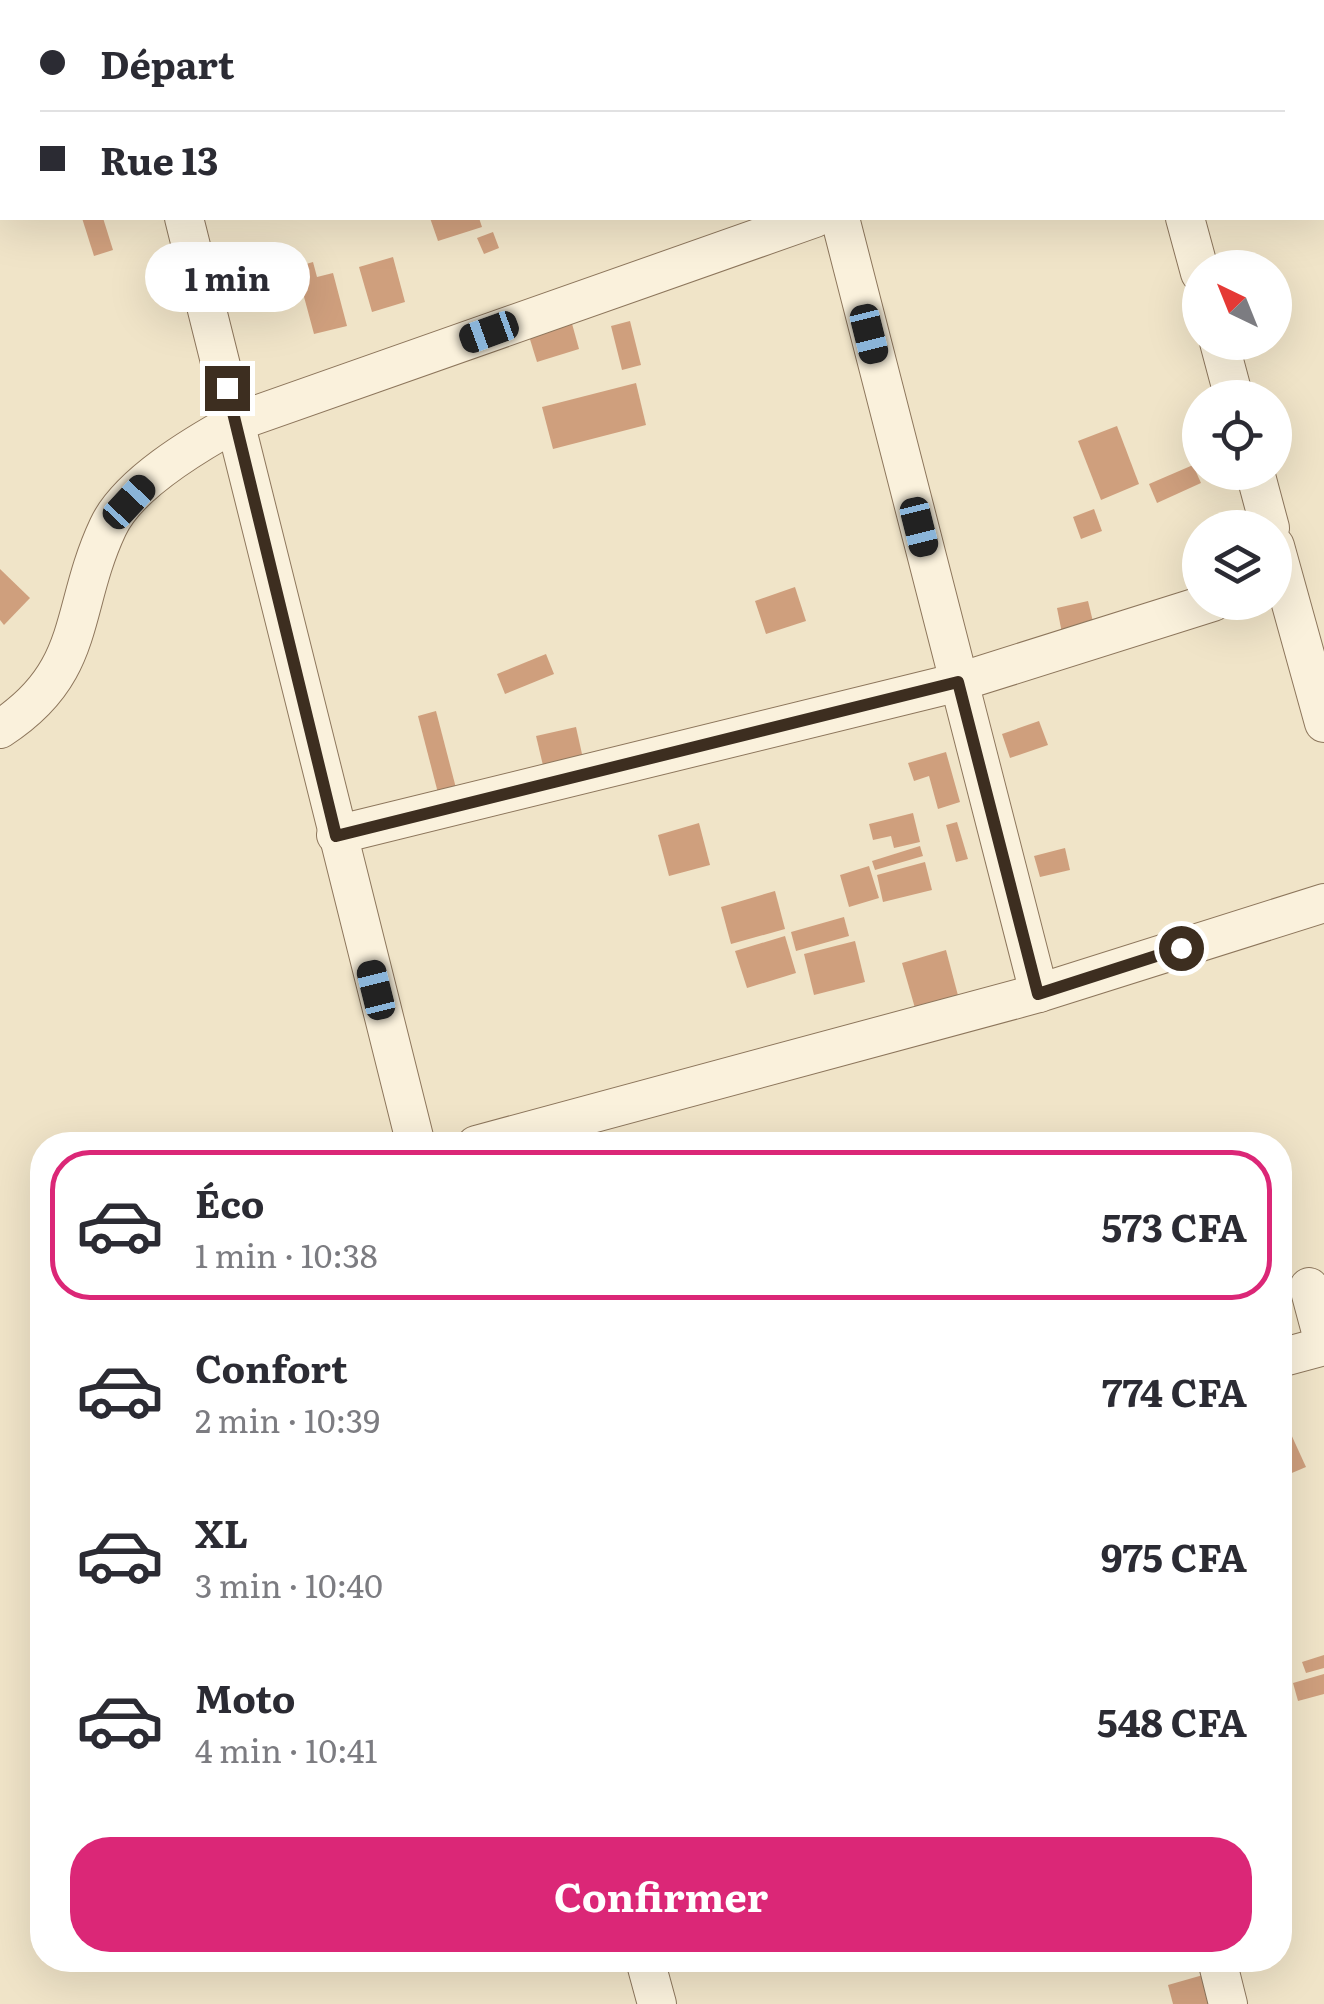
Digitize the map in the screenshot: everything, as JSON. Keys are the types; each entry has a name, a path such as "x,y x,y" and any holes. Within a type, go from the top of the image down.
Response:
{"street":[{"path":"185,220 413,1132"},
{"path":"0,730 22,715 60,676 108,524 170,458 236,422 809,220"},
{"path":"841,220 1038,994"},
{"path":"1186,220 1194,250"},
{"path":"336,836 958,682 1182,612"},
{"path":"1292,617 1324,723"},
{"path":"524,1132 1038,994 1324,903"},
{"path":"1292,1354 1324,1344 1309,1287"},
{"path":"648,1972 657,2004"},
{"path":"1220,1972 1228,2004"}],"building":[{"path":"83,220 104,220 113,250 94,256"},
{"path":"431,220 480,220 482,227 438,241"},
{"path":"493,232 499,248 484,254 477,238"},
{"path":"393,257 405,302 372,312 359,267"},
{"path":"313,262 317,277 333,273 347,326 314,334 296,267"},
{"path":"571,320 579,349 537,362 528,333"},
{"path":"630,321 641,365 622,370 611,326"},
{"path":"636,383 646,425 553,449 542,407"},
{"path":"1117,426 1139,484 1101,500 1078,441"},
{"path":"1182,470 1182,490 1186,490 1157,503 1149,484"},
{"path":"1094,509 1102,531 1081,539 1073,517"},
{"path":"0,569 30,598 4,625 0,620"},
{"path":"795,587 806,621 766,634 755,601"},
{"path":"1088,601 1095,630 1063,638 1057,608"},
{"path":"546,654 554,674 505,694 497,674"},
{"path":"436,711 463,815 445,820 418,716"},
{"path":"1039,721 1048,745 1010,758 1002,734"},
{"path":"576,727 590,790 551,799 536,736"},
{"path":"946,752 960,802 938,809 929,776 914,781 908,763"},
{"path":"913,813 920,842 894,848 891,836 873,840 869,824"},
{"path":"957,822 968,859 956,862 946,825"},
{"path":"699,823 710,865 669,876 658,835"},
{"path":"920,846 923,856 875,870 872,861"},
{"path":"1065,848 1070,870 1040,877 1034,856"},
{"path":"925,862 932,890 883,902 877,875"},
{"path":"869,866 879,898 849,907 840,875"},
{"path":"775,891 785,929 731,944 721,907"},
{"path":"844,917 849,936 796,951 791,932"},
{"path":"785,936 796,973 747,988 735,951"},
{"path":"855,941 865,982 814,995 804,954"},
{"path":"946,950 960,1003 917,1015 902,963"},
{"path":"1292,1436 1306,1467 1292,1473"},
{"path":"1324,1655 1324,1668 1306,1673 1302,1662"},
{"path":"1324,1674 1324,1694 1298,1701 1293,1683"},
{"path":"1203,1975 1211,2004 1173,2004 1168,1985"}],"route":[{"path":"227,388 336,836 958,682 1038,994 1181,948"}]}
